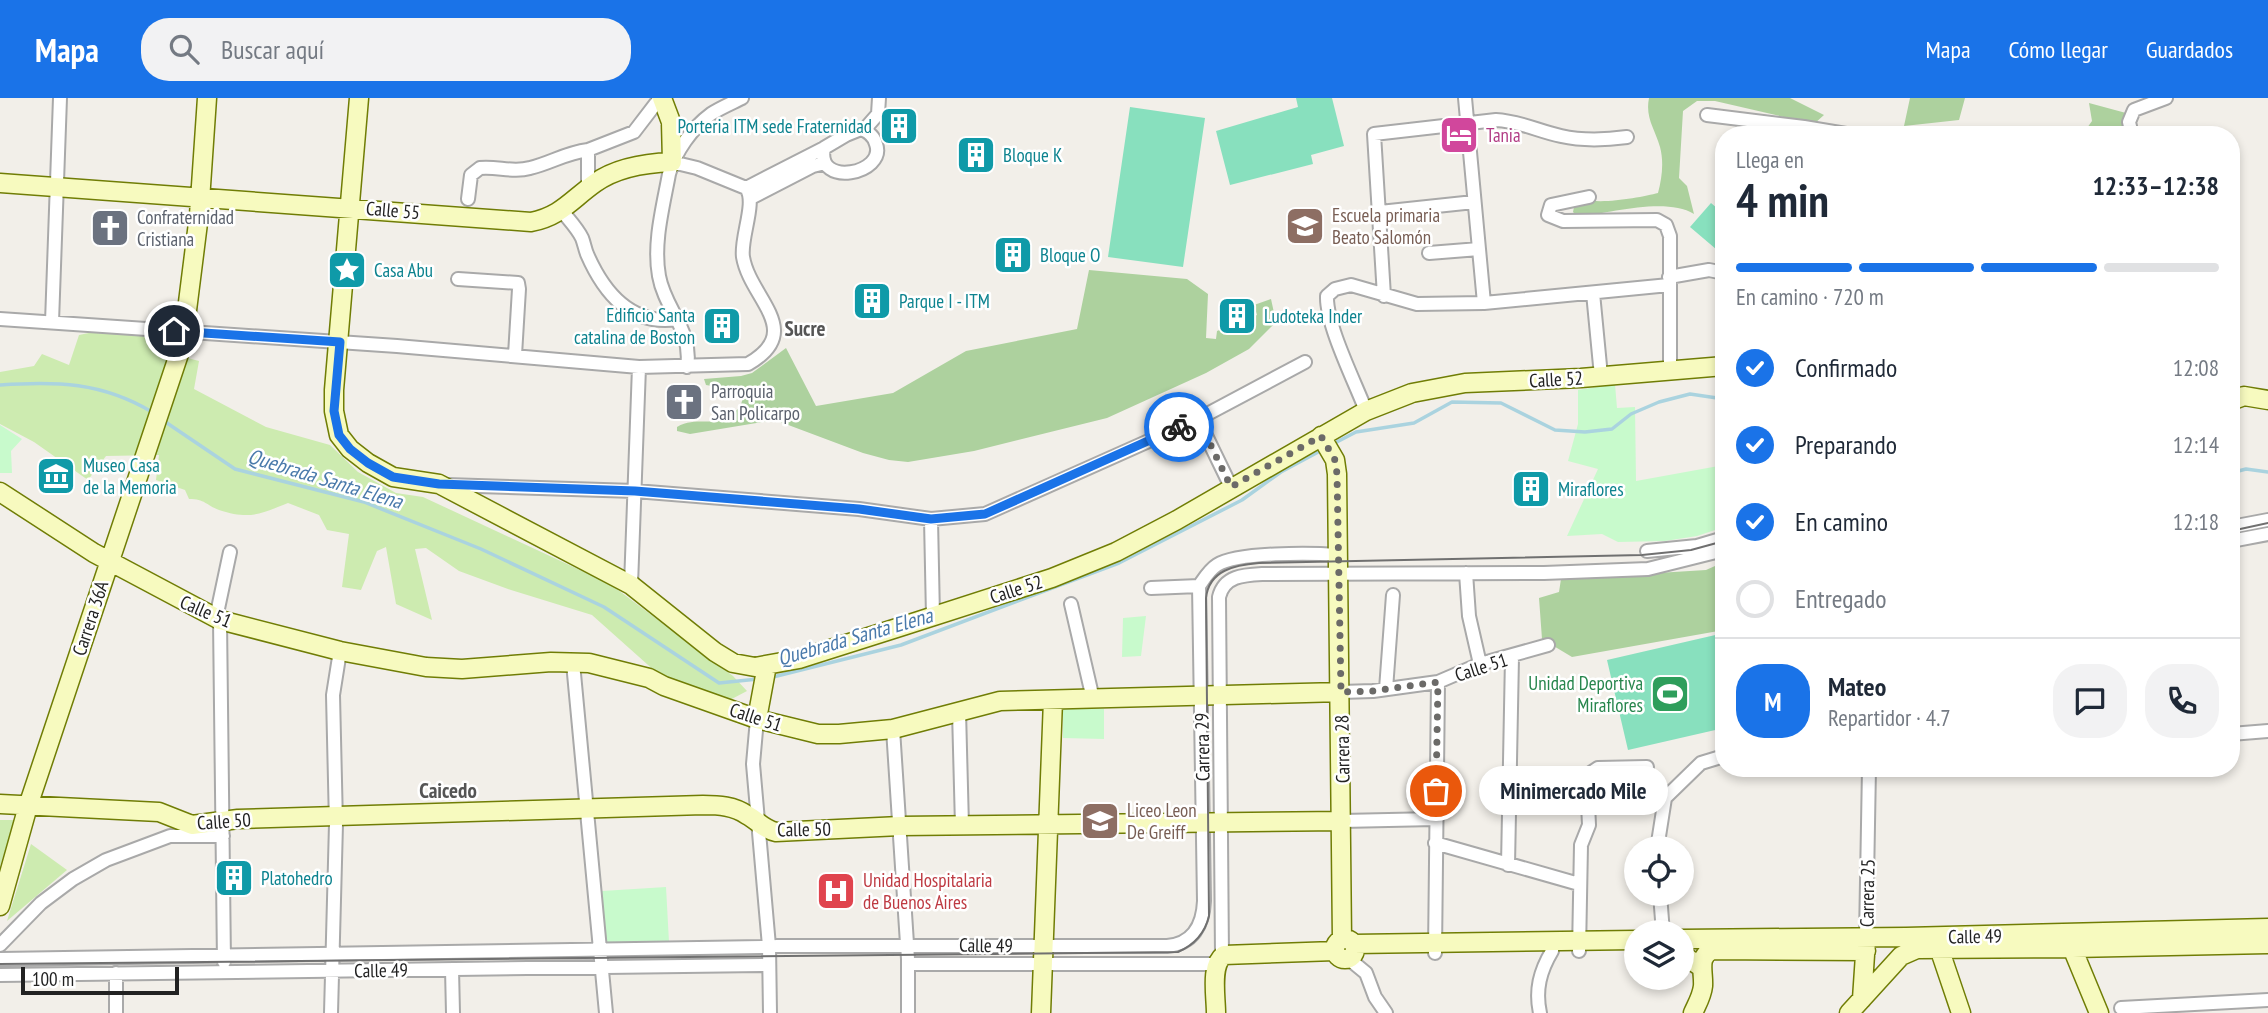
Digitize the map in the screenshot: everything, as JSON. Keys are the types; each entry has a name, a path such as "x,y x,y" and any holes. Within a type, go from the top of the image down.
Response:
{"street":[{"path":"52,322 60,98"},
{"name":"Carrera 36A","path":"0,906 28,806 179,356 200,197 207,98"},
{"path":"340,342 359,98"},
{"path":"468,199 471,175 480,168 515,171 544,164 568,153 587,150 634,132 661,98 671,122 672,162 656,257 659,280 686,337 690,352 687,367"},
{"path":"672,162 688,137 711,114 742,98"},
{"path":"749,193 846,135 864,130 878,114 879,98"},
{"path":"1465,98 1484,303"},
{"path":"2130,126 2134,110 2166,98"},
{"path":"1707,115 1796,126"},
{"path":"1384,296 1374,134 1511,121 1562,137 1628,137"},
{"path":"824,148 825,163 833,170 849,174 874,160 878,149 874,138 864,130"},
{"path":"587,150 588,188"},
{"path":"672,162 697,168 749,193 818,163 825,163"},
{"name":"Calle 55","path":"0,183 531,222 548,219 562,211 597,181 620,170 672,162"},
{"path":"0,319 639,366 748,364 762,356 772,344 775,335 774,323 743,256 749,193"},
{"path":"1589,197 1551,205 1548,215 1563,221 1657,220 1666,225 1670,236 1670,371"},
{"path":"1380,212 1475,202"},
{"path":"562,211 582,238 601,281 614,298 642,317 661,321 677,319"},
{"path":"1429,253 1479,249"},
{"path":"1366,411 1327,302 1327,296 1335,289 1352,285 1417,303 1484,303 1593,293 1715,271"},
{"path":"458,279 517,283 519,289 515,355"},
{"path":"1593,293 1601,376"},
{"name":"Calle 52","path":"340,342 334,411 339,435 359,456 393,477 439,484 631,585 726,659 766,670 1052,578 1116,551 1177,520 1231,487 1325,444 1366,411 1412,393 1440,386 1715,367"},
{"path":"439,484 635,491 859,509 931,519 985,514 1198,419 1305,362"},
{"path":"631,585 639,366"},
{"path":"2240,398 2268,400"},
{"path":"1198,419 1231,487"},
{"name":"Carrera 28","path":"1325,444 1337,474 1342,821 1347,950"},
{"name":"Calle 51","path":"0,492 109,561 218,619 340,651 426,667 462,669 589,663 649,678 757,719 818,734 894,729 1000,701 1386,689 1438,682 1480,664 1548,645"},
{"path":"931,519 933,617"},
{"path":"2240,525 2268,520"},
{"path":"2240,539 2268,534"},
{"path":"1647,551 1697,546 1715,541"},
{"path":"224,974 218,619 230,552"},
{"path":"1339,574 1647,569 1715,552"},
{"path":"1151,588 1199,586 1218,565 1244,557 1337,555"},
{"path":"1466,573 1469,615 1480,664"},
{"name":"Carrera 29","path":"1193,934 1203,914 1212,823 1220,695 1219,597 1229,580 1246,575 1339,574"},
{"name":"Carrera 29","path":"1199,586 1202,696 1220,959 1216,1013"},
{"path":"1386,689 1393,595"},
{"path":"1071,604 1093,699"},
{"path":"331,1013 336,817 333,708 340,651"},
{"path":"1508,864 1512,657"},
{"path":"573,663 606,1013"},
{"path":"766,670 757,719 753,764 769,946 770,1013"},
{"path":"1435,948 1438,682"},
{"path":"726,708 761,696"},
{"path":"1041,1013 1053,700"},
{"path":"959,711 962,826"},
{"path":"894,729 908,964 908,1013"},
{"path":"2240,733 2268,731"},
{"path":"1659,836 1665,798 1701,763 1715,759"},
{"path":"1579,946 1581,845 1589,825 1589,774 1598,768 1647,767"},
{"name":"Carrera 25","path":"1864,998 1869,777"},
{"name":"Calle 50","path":"0,804 159,812 175,829 198,825 223,828 238,819 716,805 738,810 764,828 776,832 900,826 1435,819"},
{"path":"0,945 41,903 73,878 175,829"},
{"path":"1435,843 1579,884"},
{"name":"Calle 49","path":"1864,998 1900,956 1917,949 2268,928"},
{"name":"Calle 49","path":"908,964 1167,946 1181,944 1193,934"},
{"name":"Calle 49","path":"1694,939 1866,944 2069,941 2268,944"},
{"name":"Calle 49","path":"1435,948 1552,951 1624,941"},
{"path":"2069,941 2099,1013"},
{"name":"Calle 49","path":"776,946 907,944 1043,955 1220,959 1229,953 1347,950 1579,946 1624,949"},
{"name":"Calle 49","path":"1702,968 1707,952 1712,950 1836,951 1866,944"},
{"name":"Calle 49","path":"0,959 762,947"},
{"path":"1939,948 1961,1013"},
{"path":"1347,950 1366,973 1375,997 1386,1013"},
{"path":"1540,1013 1540,976 1552,951"},
{"path":"1836,951 1849,959 1864,998 1849,1013"},
{"path":"1693,1013 1701,996 1702,968 1694,962"},
{"name":"Calle 49","path":"0,975 762,965"},
{"path":"452,969 453,1013"},
{"path":"116,973 116,1013"},
{"path":"2121,1008 2268,1000"}],"green space":[{"path":"1296,98 1332,98 1344,146 1311,155 1313,164 1230,185 1216,131 1298,107"},
{"path":"1649,98 1790,98 1824,115 1814,124 1715,101 1697,101 1683,111 1679,178 1687,186 1694,214 1682,209 1653,206 1578,217 1573,212 1574,207 1585,199 1610,201 1658,193 1662,158 1649,118"},
{"path":"1910,98 1965,98 1959,120 1904,126"},
{"path":"2089,103 2126,113 2127,126 2088,126 2092,121"},
{"path":"1130,107 1205,118 1183,267 1108,257"},
{"path":"1711,203 1715,206 1715,248 1690,227"},
{"path":"1089,270 1187,279 1208,294 1206,338 1216,339 1217,331 1257,315 1254,305 1271,299 1276,322 1249,349 1206,373 1107,418 974,451 908,462 889,460 775,420 690,434 677,431 677,427 689,423 726,418 741,404 740,391 706,385 704,379 752,373 786,348 816,406 893,393 966,351 1077,329"},
{"path":"152,320 157,350 199,361 194,389 266,427 330,445 358,472 396,493 423,497 610,584 733,676 747,691 726,702 657,673 592,615 459,571 426,548 415,549 432,620 396,604 386,547 377,551 361,590 342,587 349,534 327,530 319,515 288,503 262,513 239,515 189,499 185,490 156,480 159,455 106,456 88,480 34,442 0,424 0,372 34,366 42,354 69,365 79,335"},
{"path":"1615,384 1617,408 1635,407 1636,481 1715,467 1715,530 1665,541 1618,542 1602,534 1567,536 1598,469 1568,461 1578,424 1578,390"},
{"path":"0,425 22,439 11,451 12,473 0,473"},
{"path":"1715,566 1715,632 1572,657 1542,639 1539,598 1559,592 1561,579 1706,570"},
{"path":"1146,616 1141,656 1122,657 1123,618"},
{"name":"Unidad Deportiva Miraflores","path":"1715,635 1715,730 1628,750 1607,660"},
{"path":"1063,709 1104,709 1104,739 1063,738"},
{"path":"0,820 15,820 0,866"},
{"path":"31,844 67,870 7,921"},
{"path":"666,887 669,942 606,946 602,891"}],"waterway":[{"name":"Quebrada Santa Elena","path":"0,385 40,383 97,389 152,412"},
{"name":"Quebrada Santa Elena","path":"1331,445 1356,432 1414,423 1452,402 1501,403 1555,430 1585,432 1612,429 1631,414 1659,402 1690,394 1715,398"},
{"name":"Quebrada Santa Elena","path":"164,421 235,469 364,502 481,549 604,607 719,683 758,679"},
{"name":"Quebrada Santa Elena","path":"769,678 901,645 1119,563 1242,500 1281,472 1322,450"},
{"name":"Quebrada Santa Elena","path":"2240,471 2268,472"}],"tram line":[{"path":"2240,529 2268,523"},
{"path":"0,964 1178,952 1198,938 1209,916 1206,598 1212,581 1218,575 1241,565 1259,563 1642,555 1691,550 1715,543"}],"way so far":[{"path":"1179,427 1198,419 1231,487 1321,436 1337,466 1341,692 1373,691 1438,682 1436,791"}],"place":[{"name":"Porteria ITM sede Fraternidad","path":"899,126"},
{"name":"Tania","path":"1459,135"},
{"name":"Bloque K","path":"976,155"},
{"name":"Escuela primaria Beato Salomón","path":"1305,226"},
{"name":"Confraternidad Cristiana","path":"110,228"},
{"name":"Bloque O","path":"1013,255"},
{"name":"Casa Abu","path":"347,270"},
{"name":"Parque I - ITM","path":"872,301"},
{"name":"Ludoteka Inder","path":"1237,316"},
{"name":"Edificio Santa catalina de Boston","path":"722,326"},
{"name":"Parroquia San Policarpo","path":"684,402"},
{"name":"Museo Casa de la Memoria","path":"56,476"},
{"name":"Miraflores","path":"1531,489"},
{"name":"Unidad Deportiva Miraflores","path":"1670,694"},
{"name":"Minimercado Mile","path":"1436,791"},
{"name":"Liceo Leon De Greiff","path":"1100,821"},
{"name":"Platohedro","path":"234,878"},
{"name":"Unidad Hospitalaria de Buenos Aires","path":"836,891"}],"district":[{"name":"Sucre","path":"805,329"},
{"name":"Caicedo","path":"448,791"}],"route":[{"path":"174,331 340,342 334,390 334,411 339,435 350,449 368,463 393,477 439,484 635,491 859,509 931,519 985,514 1179,427"}]}
